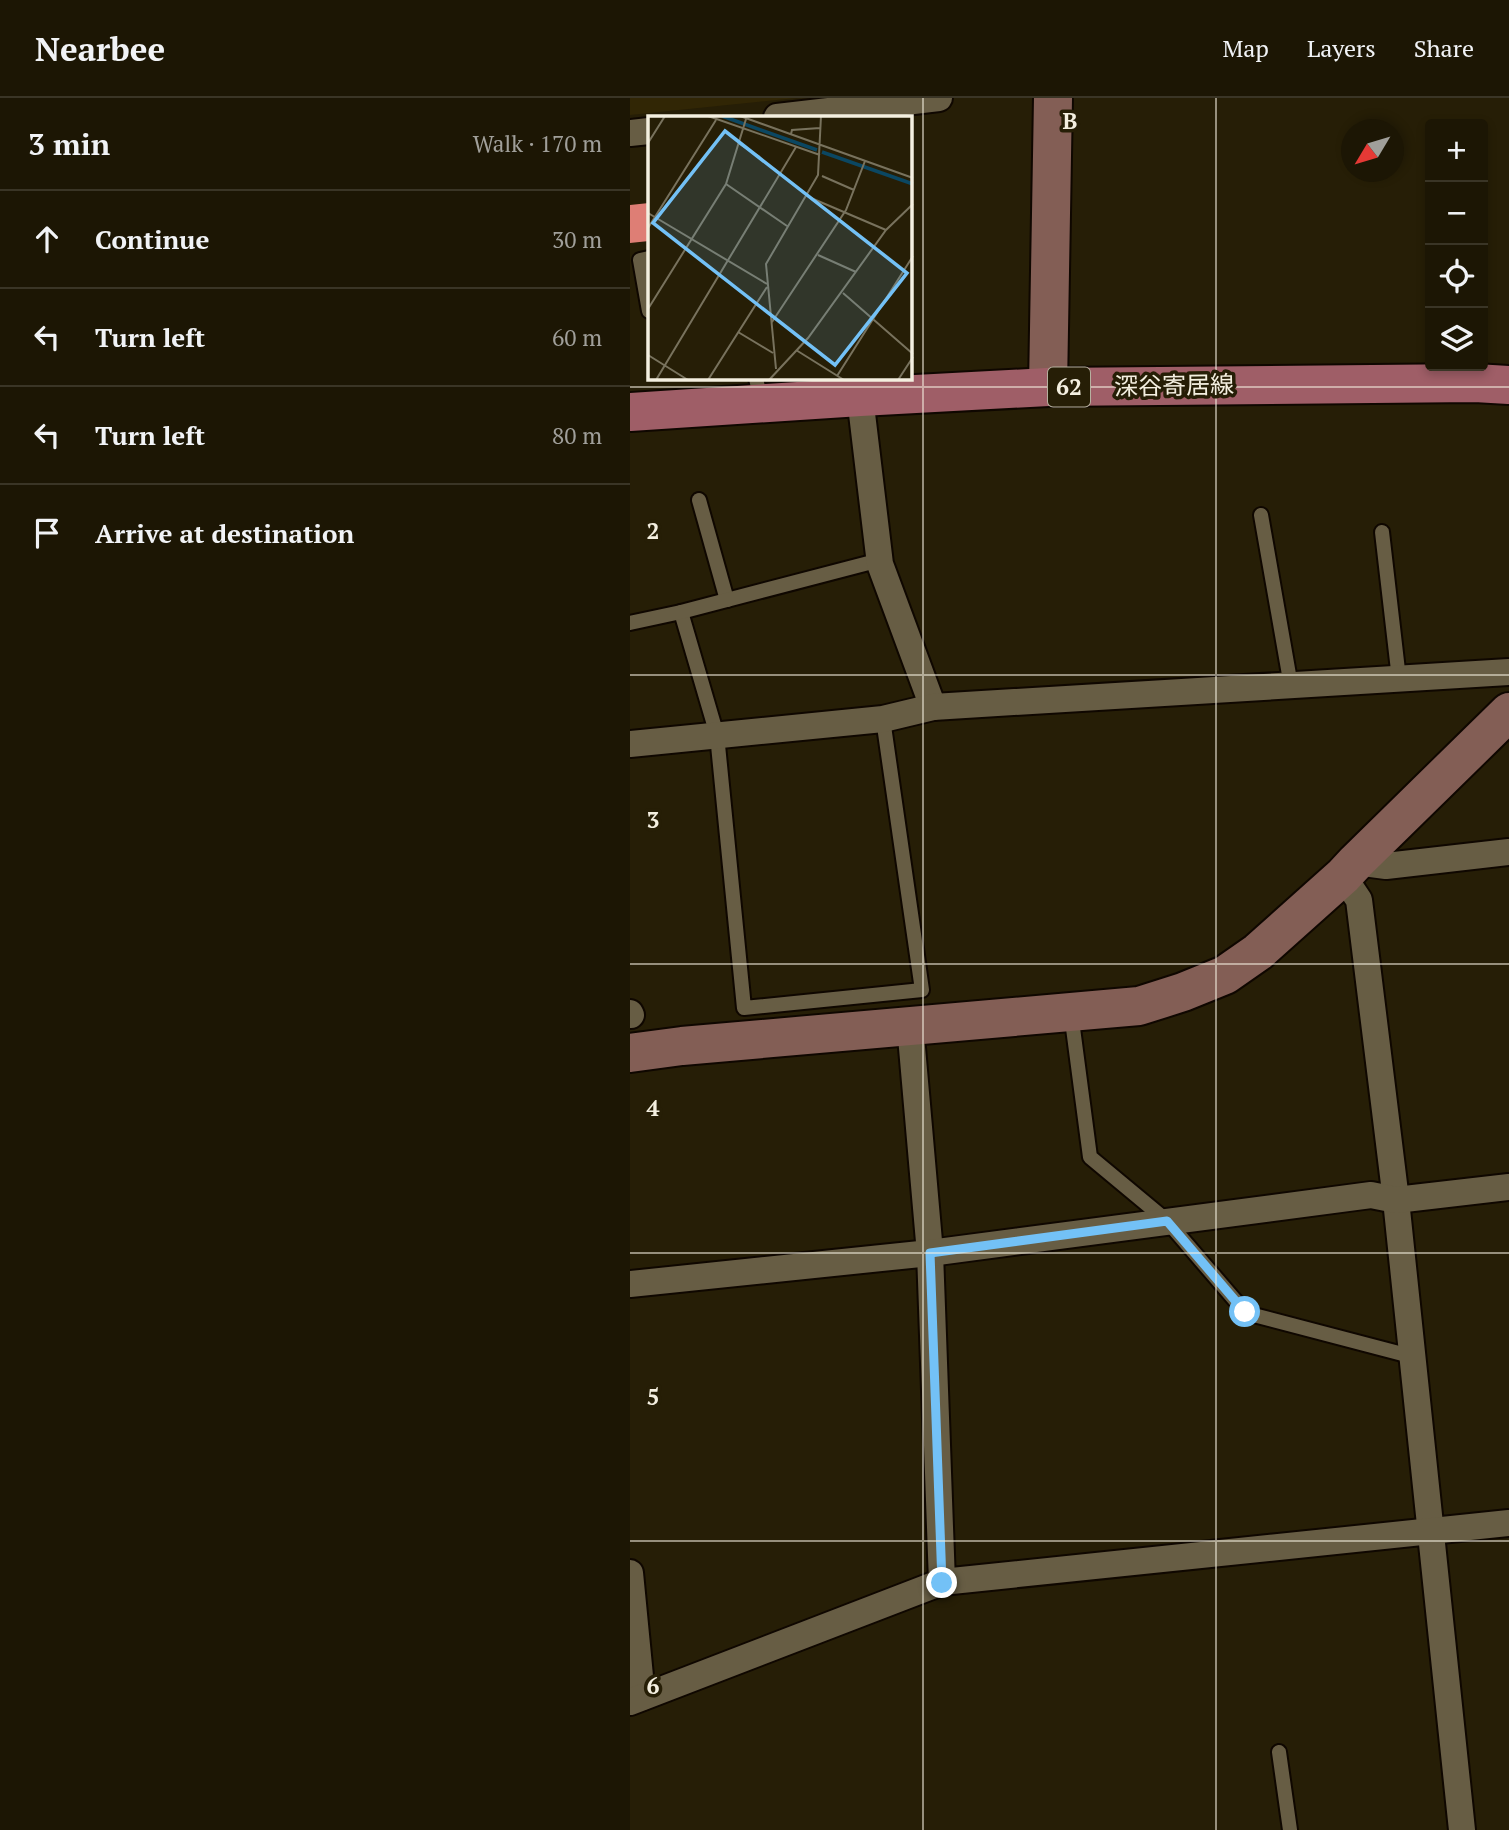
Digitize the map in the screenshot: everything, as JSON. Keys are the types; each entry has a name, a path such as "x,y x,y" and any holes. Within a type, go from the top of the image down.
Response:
{"main road":[{"name":"深谷寄居線","path":"630,412 759,391 860,397 1048,387 1475,383 1509,385"}],"street":[{"path":"811,115 939,98"},
{"path":"1048,387 1053,98"},
{"path":"630,133 648,131"},
{"path":"860,397 880,560 933,707"},
{"path":"630,744 883,719 933,707 1509,673"},
{"path":"630,1053 682,1046 1139,1006 1183,992 1225,975 1258,952 1349,869 1509,712"},
{"path":"1349,869 1509,852"},
{"path":"1349,869 1359,900 1396,1200 1462,1830"},
{"path":"910,1025 930,1253 942,1583"},
{"path":"630,1284 930,1253 1371,1195 1396,1200 1509,1187"},
{"path":"630,1573 636,1699 942,1583 1509,1523"}],"lane":[{"path":"648,258 640,260 648,305"},
{"path":"699,500 727,600"},
{"path":"1261,515 1291,686"},
{"path":"1382,532 1399,679"},
{"path":"630,623 880,560"},
{"path":"681,612 717,735 744,1008 922,990 883,719"},
{"path":"1071,1013 1090,1157 1167,1221 1245,1312 1414,1357"},
{"path":"1279,1752 1290,1830"}],"shaded area":[{"path":"630,98 797,98 630,115"}],"building":[{"path":"648,203 648,241 630,243 630,205"}],"route":[{"path":"942,1583 930,1253 1167,1221 1245,1312"}]}
